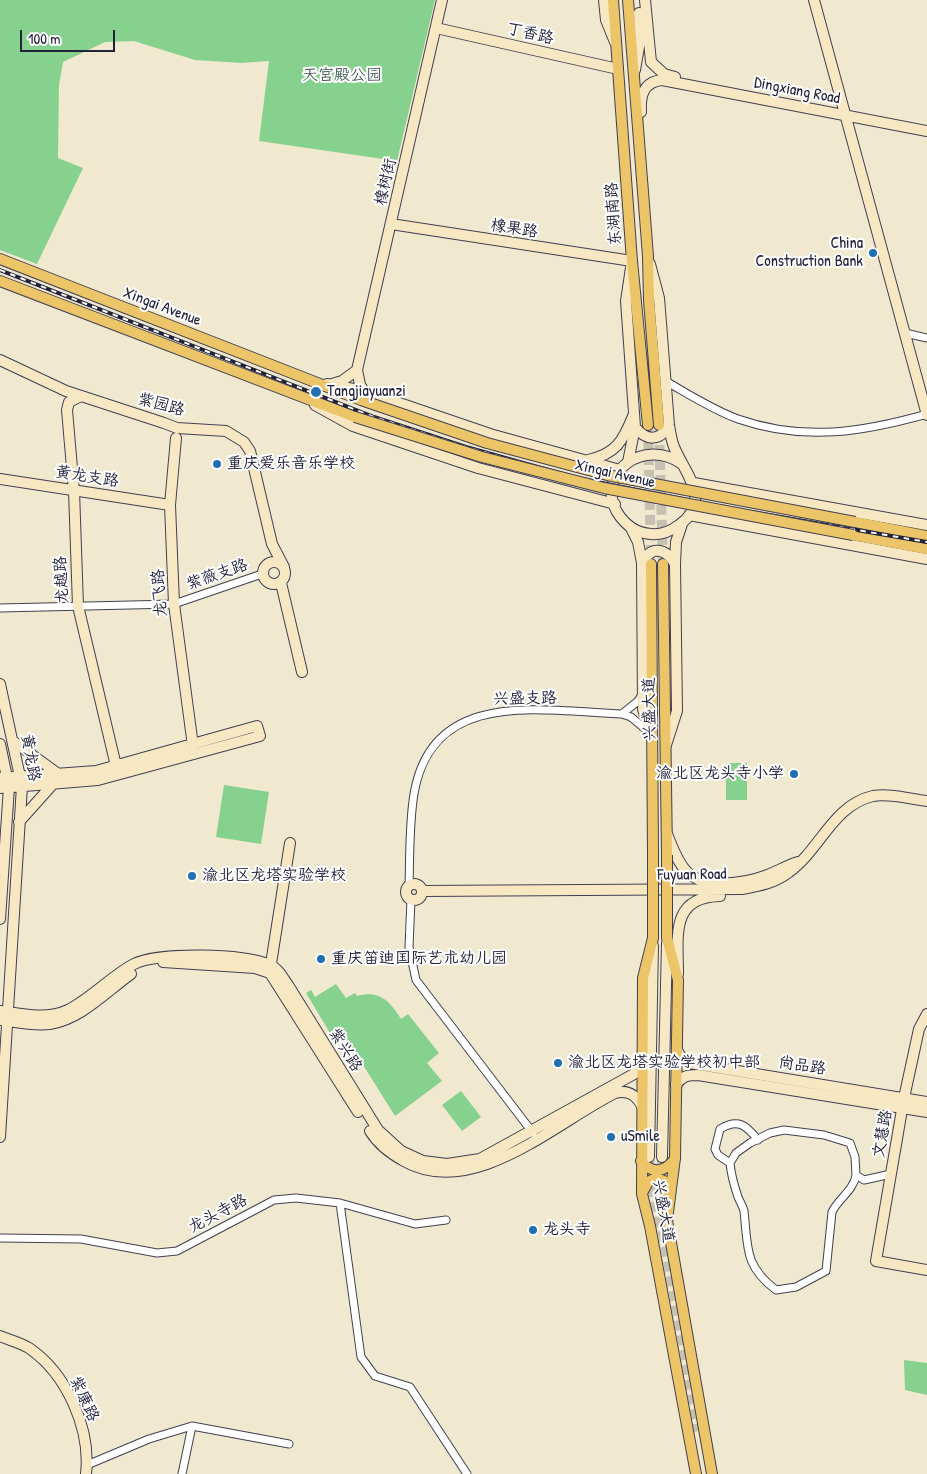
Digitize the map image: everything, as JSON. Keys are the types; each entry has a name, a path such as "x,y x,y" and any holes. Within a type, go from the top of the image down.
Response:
{"main road":[{"name":"东湖南路","path":"613,0 632,261 648,425"},
{"name":"东湖南路","path":"639,0 634,78 648,256 649,300 664,425"},
{"name":"Xingai Avenue","path":"0,259 314,382 362,395 487,443 607,475 927,536"},
{"name":"Xingai Avenue","path":"0,281 304,399 482,457 604,488 927,549"},
{"name":"兴盛大道","path":"647,563 654,747 653,938 642,978 645,1159 642,1194 650,1226 696,1474"},
{"name":"兴盛大道","path":"663,564 667,938 678,980 675,1158 668,1205 669,1234 712,1474"},
{"path":"645,1159 651,1170 658,1170 669,1166 675,1158"},
{"path":"642,1194 648,1182 660,1178 667,1186 668,1205"}],"street":[{"name":"橡树街","path":"356,370 442,0"},
{"path":"604,0 606,20 616,45"},
{"path":"639,0 647,30"},
{"path":"639,0 647,30 651,62 663,77 647,85 641,98 643,139 640,161"},
{"path":"639,0 640,41"},
{"path":"667,382 737,418 799,432 851,432 927,415 814,0"},
{"path":"634,78 642,15"},
{"name":"丁香路","path":"436,28 618,69"},
{"name":"Dingxiang Road","path":"663,77 844,112 927,131"},
{"name":"Dingxiang Road","path":"844,112 927,124"},
{"name":"橡果路","path":"391,224 632,261"},
{"path":"635,427 641,434 650,438 658,438 665,432 667,382 659,298 648,256"},
{"path":"628,462 635,427 626,301 632,261"},
{"path":"905,333 927,338"},
{"name":"紫园路","path":"0,360 81,396 164,423 188,428 226,431 236,436 250,451 272,544"},
{"path":"330,385 342,381 356,370 362,395"},
{"name":"Xingai Avenue","path":"314,382 330,385 490,434 620,470"},
{"name":"龙越路","path":"81,396 68,402 67,410 74,491 78,606 116,766"},
{"name":"Xingai Avenue","path":"304,399 352,426 478,468 615,504"},
{"path":"575,494 589,486 592,475 590,468 584,461 602,457 616,448 626,434 634,413"},
{"path":"164,423 176,438 188,428"},
{"path":"664,425 682,464 694,483 694,505 682,524 676,542 678,710 665,748"},
{"name":"龙飞路","path":"176,438 170,505 174,604 193,746"},
{"path":"682,464 662,454 650,453 638,456 620,470 614,482 615,504 622,520 631,528 643,533 657,534 670,531 682,524"},
{"name":"黄龙支路","path":"0,479 170,505"},
{"path":"694,483 927,525"},
{"path":"731,523 723,518 719,510 720,500 726,494 736,490"},
{"path":"689,515 927,558"},
{"path":"631,528 647,563"},
{"path":"272,544 267,564 262,574 268,584 276,585 281,583"},
{"path":"272,544 284,567 285,574 281,583 302,672"},
{"path":"654,747 643,709 646,555 653,550 662,550 670,555 675,564"},
{"path":"267,564 278,563 284,567"},
{"name":"紫薇支路","path":"0,608 174,604 262,574"},
{"name":"黄龙路","path":"0,684 21,781 3,1016 0,1137"},
{"path":"643,692 638,700 622,714 630,717 650,733"},
{"name":"兴盛支路","path":"409,886 412,808 417,780 422,766 431,751 449,730 476,716 495,712 622,714"},
{"path":"4,782 21,781 57,774 96,771 258,731 98,780 53,784 21,781"},
{"path":"13,741 57,774"},
{"name":"黄龙路","path":"0,744 7,818 0,919"},
{"path":"19,822 53,784"},
{"name":"Fuyuan Road","path":"409,886 418,885 422,891 742,889 768,884 788,873 803,860 838,817 858,801 887,795 927,801"},
{"path":"0,807 7,818"},
{"path":"666,832 677,858 685,870 696,879 708,882 741,882 766,876 803,860"},
{"path":"3,1016 48,1015 68,1010 134,964 154,957 184,955 257,961 270,969 290,843"},
{"path":"678,980 678,924 684,909 696,900 710,896 744,895 775,888 787,881 803,860"},
{"path":"409,886 406,894 411,899 409,947 416,980 535,1135"},
{"path":"411,899 419,898 422,891"},
{"path":"645,1159 653,938"},
{"path":"662,1157 667,938"},
{"name":"紫兴路","path":"270,969 288,985 378,1130 401,1151 436,1164 459,1164 486,1157 535,1135 615,1093 630,1093 643,1108"},
{"name":"文慧路","path":"927,1014 919,1029 903,1103 876,1261 927,1270"},
{"name":"尚品路","path":"677,1050 682,1059 689,1063 903,1103 927,1112"},
{"name":"紫兴路","path":"535,1135 634,1074 643,1058"},
{"name":"尚品路","path":"676,1084 680,1078 688,1075 698,1075 903,1103 927,1102"},
{"path":"730,1163 718,1155 715,1149 720,1129 728,1124 740,1123 747,1126 758,1140"},
{"path":"784,1130 842,1139 850,1143 855,1157 856,1175 850,1189 836,1204 832,1212 826,1271 796,1287 776,1290 762,1279 748,1255 745,1238 744,1209 732,1177 730,1163 736,1153 758,1140 770,1133 784,1130"},
{"path":"856,1175 864,1180 891,1174"},
{"name":"龙头寺路","path":"0,1238 81,1239 157,1253 177,1251 274,1200 296,1198 340,1203 415,1224 446,1220"},
{"path":"340,1203 361,1357 375,1376 410,1387 467,1474"},
{"name":"紫康路","path":"0,1336 28,1348 60,1380 78,1416 86,1441 86,1470"},
{"path":"182,1474 192,1426"},
{"path":"86,1470 149,1439 192,1426 289,1444"}],"green space":[{"name":"天宫殿公园","path":"0,0 435,0 397,161 259,141 269,61 242,63 195,60 134,41 105,42 63,62 59,85 58,158 83,168 37,264 0,250"},
{"path":"726,763 747,763 747,800 726,800"},
{"path":"224,785 269,792 261,844 216,837"},
{"path":"336,984 346,998 355,993 357,996 378,996 393,1007 401,1019 408,1014 439,1053 427,1063 442,1081 395,1116 343,1033 333,1038 306,993 311,990 315,997"},
{"path":"461,1091 481,1117 462,1131 442,1105"},
{"path":"904,1360 927,1363 927,1395 905,1390"}],"tunnel":[{"path":"648,425 651,559"},
{"path":"659,430 663,564"},
{"path":"649,1157 656,1233"},
{"path":"662,1157 660,1218 699,1431"}],"railway":[{"path":"0,270 374,417 466,447 577,478 722,507 927,542"}],"place":[{"name":"China Construction Bank","path":"873,253"},
{"name":"Tangjiayuanzi","path":"316,392"},
{"name":"重庆爱乐音乐学校","path":"217,464"},
{"name":"渝北区龙头寺小学","path":"794,774"},
{"name":"渝北区龙塔实验学校","path":"192,876"},
{"name":"重庆笛迪国际艺术幼儿园","path":"321,959"},
{"name":"渝北区龙塔实验学校初中部","path":"558,1063"},
{"name":"uSmile","path":"611,1137"},
{"name":"龙头寺","path":"533,1230"}]}
